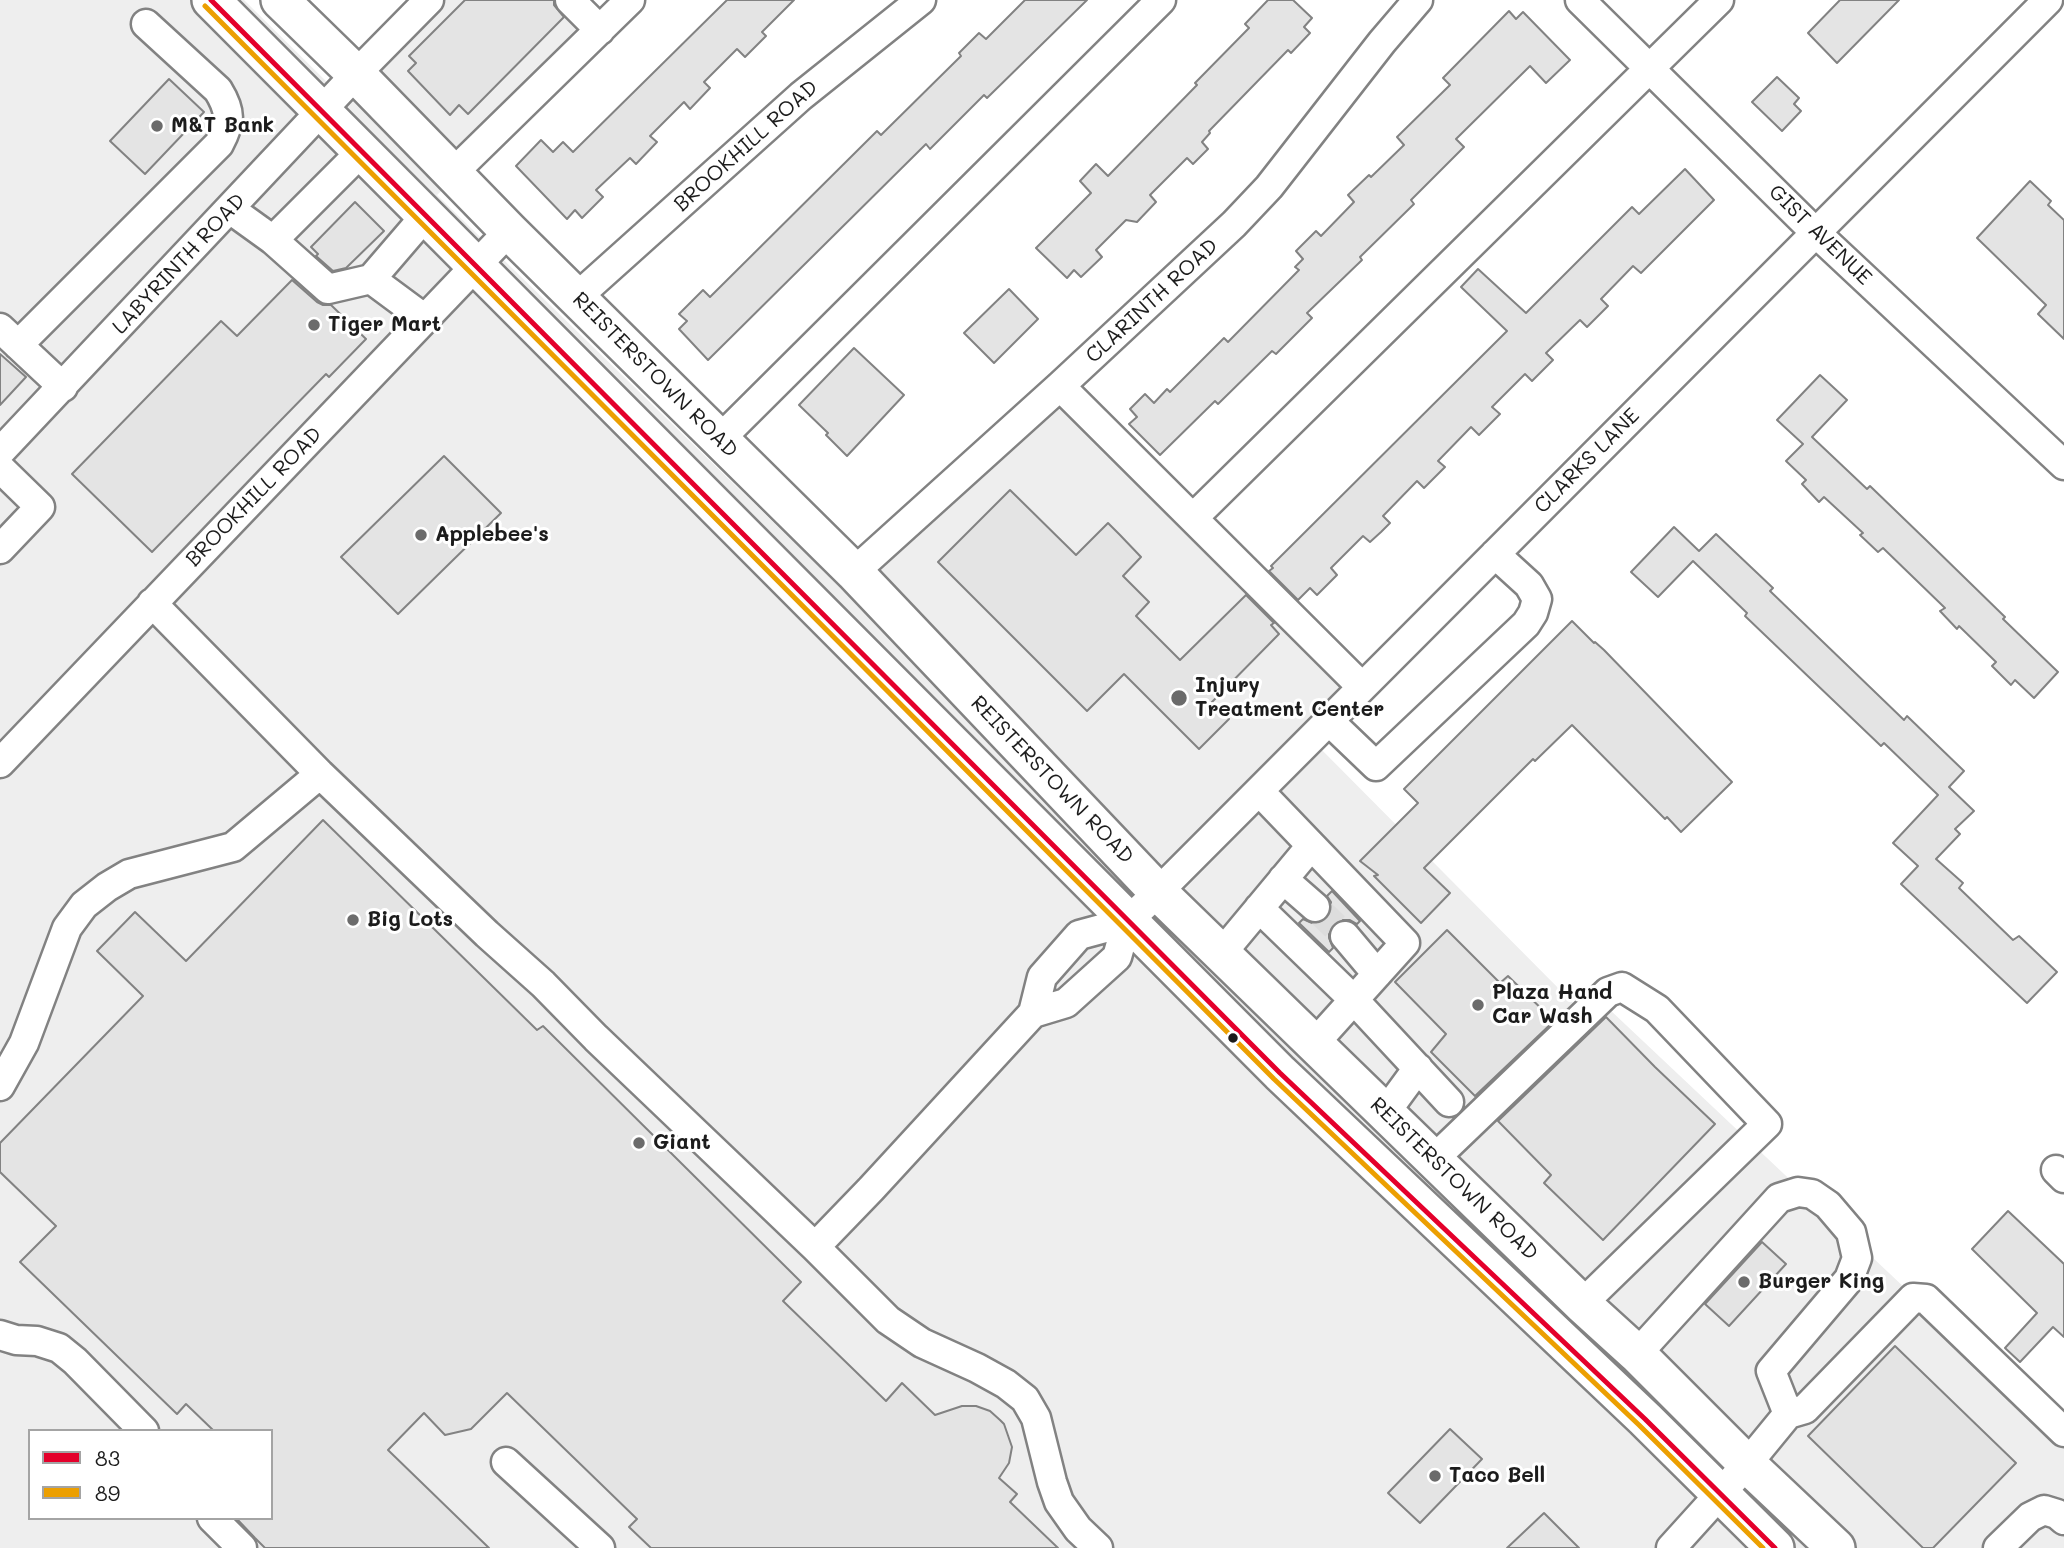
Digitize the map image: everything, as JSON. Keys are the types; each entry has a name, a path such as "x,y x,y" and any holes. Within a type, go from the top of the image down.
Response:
{"main road":[{"name":"REISTERSTOWN ROAD","path":"211,0 1127,922 1280,1073 1548,1326 1775,1548"},
{"name":"REISTERSTOWN ROAD","path":"280,0 854,572 1158,892 1836,1548"},
{"path":"684,475 726,486 735,492 829,581 834,582 854,572"},
{"path":"1441,1227 1494,1252 1555,1307 1582,1304"}],"street":[{"name":"LABYRINTH ROAD","path":"0,452 429,0"},
{"path":"570,0 600,30"},
{"path":"453,174 630,0"},
{"name":"BROOKHILL ROAD","path":"577,297 801,96 921,0"},
{"path":"719,440 1161,0"},
{"name":"CLARINTH ROAD","path":"854,572 1234,224 1269,187 1418,0"},
{"name":"GIST AVENUE","path":"1580,0 1815,232 2064,465"},
{"path":"1193,518 1719,0"},
{"name":"CLARKS LANE","path":"1127,922 2048,0"},
{"path":"63,387 9,336 219,144 227,130 229,116 225,101 218,90 146,24"},
{"path":"273,240 362,151"},
{"path":"230,209 273,240 328,289 371,279 425,215"},
{"name":"BROOKHILL ROAD","path":"0,763 509,231"},
{"path":"371,279 425,319"},
{"path":"1060,386 1362,687"},
{"path":"0,468 40,507 0,549"},
{"path":"1329,721 1376,766 1526,624 1533,613 1537,598 1529,585 1495,554"},
{"path":"152,603 320,774 543,984 888,1321 922,1343 1006,1384 1025,1399 1036,1418 1059,1502 1078,1529 1098,1548"},
{"path":"0,1086 24,1043 66,928 84,905 129,874 233,847 320,774"},
{"path":"1259,791 1405,943 1314,1044"},
{"path":"1221,954 1311,845"},
{"path":"1283,879 1315,907"},
{"path":"1259,908 1354,1000 1448,1102"},
{"path":"1033,1013 1066,1003 1116,957 1127,922"},
{"path":"815,1247 1033,1013 1042,977 1079,935 1127,922"},
{"path":"1345,936 1377,974"},
{"path":"1434,1159 1608,992 1622,987 1657,1009 1767,1124 1582,1304"},
{"path":"1385,1113 1418,1068"},
{"path":"1637,1354 1780,1198 1798,1192 1812,1194 1828,1205 1852,1232 1857,1258 1849,1279 1771,1370 1788,1414"},
{"path":"1671,1548 1695,1524 1788,1414 1805,1409 1913,1298 1926,1299 2064,1432"},
{"path":"0,1335 16,1340 37,1341 59,1348 142,1429"},
{"path":"506,1462 600,1548"},
{"path":"1998,1548 2030,1517 2044,1510 2057,1514 2064,1520"},
{"path":"214,1520 242,1548"}],"shaded area":[{"path":"0,0 244,0 332,87 417,0 555,0 587,35 437,195 847,594 1060,384 1361,688 1310,738 1577,1007 1591,992 2064,1438 2064,1548 0,1548"}],"building":[{"path":"465,0 554,0 554,5 564,17 468,114 459,105 450,115 408,71 416,63 409,56"},
{"path":"727,0 794,0 762,32 766,36 745,57 737,49 704,82 710,88 690,109 684,102 650,136 657,142 636,164 630,158 596,190 603,197 582,218 575,210 567,219 516,166 541,140 553,152 563,142 573,152"},
{"path":"1025,0 1087,0 987,98 984,95 930,149 926,144 708,360 679,329 687,321 679,314 703,290 710,297 877,131 881,135 961,56 959,53 979,33 986,39"},
{"path":"1268,0 1293,0 1312,18 1304,27 1310,33 1291,53 1288,50 1209,131 1202,142 1208,149 1193,164 1187,158 1150,195 1156,202 1137,222 1126,220 1096,250 1102,257 1081,277 1074,270 1067,278 1036,248 1091,193 1080,181 1096,164 1108,176 1249,28 1245,24"},
{"path":"1840,0 1899,0 1837,63 1808,33"},
{"path":"1509,11 1516,19 1523,12 1570,60 1546,83 1530,66 1456,139 1464,147 1411,200 1414,204 1360,257 1362,260 1307,313 1312,318 1276,354 1272,351 1218,404 1215,401 1160,455 1129,424 1137,417 1130,409 1145,394 1154,403 1167,389 1170,392 1224,338 1228,342 1299,270 1295,267 1303,259 1296,251 1316,231 1321,236 1354,202 1348,195 1404,145 1397,137 1450,85 1443,78"},
{"path":"1777,77 1799,98 1794,104 1801,111 1782,131 1752,102"},
{"name":"M&T Bank","path":"169,79 204,112 145,174 110,141"},
{"path":"1685,169 1714,200 1641,273 1633,266 1601,299 1608,306 1587,327 1580,320 1546,353 1553,360 1532,381 1525,374 1492,407 1500,414 1479,435 1471,427 1438,461 1445,467 1424,488 1417,481 1383,516 1390,523 1370,542 1363,536 1331,568 1337,575 1317,595 1310,588 1298,600 1269,571 1273,568 1271,566 1507,331 1461,287 1478,269 1526,313 1632,207 1639,214"},
{"path":"2030,181 2051,201 2048,205 2064,220 2064,339 2038,314 2046,305 1977,238"},
{"path":"355,202 384,231 346,268 333,271 316,256 318,254 311,247"},
{"path":"292,280 317,302 331,305 366,339 329,377 326,374 152,552 72,474 221,321 237,336"},
{"path":"1009,289 1038,319 994,363 964,333"},
{"path":"854,348 904,395 847,456 799,405"},
{"path":"0,354 26,377 0,405"},
{"path":"1820,375 1847,400 1812,437 1867,489 1870,486 2058,672 2034,698 2015,680 2011,685 1992,666 1996,662 1959,626 1957,629 1940,611 1945,608 1883,548 1878,552 1860,535 1863,533 1824,497 1819,502 1802,484 1806,480 1786,461 1803,444 1777,420"},
{"name":"Applebee's","path":"444,456 501,513 398,614 341,557"},
{"path":"1010,490 1076,555 1108,523 1120,535 1141,557 1123,576 1149,602 1136,616 1180,660 1246,595 1274,623 1271,625 1279,634 1212,702 1229,719 1199,749 1124,674 1087,711 938,562"},
{"path":"1674,527 1699,551 1716,534 1773,588 1770,591 1904,720 1907,716 1964,771 1949,787 1974,811 1955,829 1960,834 1936,859 1963,883 1959,888 2013,940 2019,936 2057,972 2027,1003 1901,884 1918,866 1893,843 1938,795 1884,743 1881,746 1745,616 1747,613 1693,561 1658,597 1631,572"},
{"path":"1572,621 1604,650 1732,782 1681,832 1572,725 1535,761 1533,759 1424,868 1450,893 1421,923 1374,876 1378,875 1360,861 1418,803 1404,789"},
{"path":"323,820 537,1030 543,1026 801,1282 783,1301 886,1401 902,1383 935,1415 962,1406 976,1406 990,1411 1000,1420 1012,1447 1009,1463 999,1478 1017,1494 1010,1502 1058,1548 651,1548 629,1527 637,1519 507,1393 471,1429 445,1435 424,1413 388,1450 489,1548 265,1548 238,1520 273,1520 273,1429 212,1429 186,1404 177,1414 20,1262 56,1226 0,1172 0,1143 143,996 97,951 135,912 186,961"},
{"path":"1332,891 1360,921 1357,924 1343,920 1334,924 1329,931 1333,948 1329,952 1299,923 1303,919 1320,923 1327,918 1331,902 1327,896"},
{"name":"Plaza Hand Car Wash","path":"1447,930 1500,983 1508,976 1554,1021 1475,1096 1431,1052 1446,1034 1395,982"},
{"path":"1606,1017 1715,1124 1603,1240 1544,1183 1551,1175 1498,1121"},
{"path":"2008,1211 2064,1264 2064,1337 2053,1327 2020,1362 2005,1348 2037,1313 1972,1249"},
{"name":"Burger King","path":"1762,1242 1786,1264 1729,1326 1705,1304"},
{"path":"1895,1346 2016,1463 1933,1548 1923,1548 1808,1436"},
{"name":"Taco Bell","path":"1450,1429 1482,1459 1420,1523 1388,1493"},
{"path":"1544,1513 1579,1548 1507,1548"}],"tunnel":[{"path":"1315,907 1345,936"}],"transit line":[{"name":"83","path":"211,0 1280,1073 1645,1419 1775,1548"},
{"name":"89","path":"205,6 1274,1079 1639,1425 1763,1548"}],"place":[{"name":"M&T Bank","path":"157,126"},
{"name":"Tiger Mart","path":"314,325"},
{"name":"Applebee's","path":"421,535"},
{"name":"Injury Treatment Center","path":"1179,698"},
{"name":"Big Lots","path":"353,920"},
{"name":"Plaza Hand Car Wash","path":"1478,1005"},
{"name":"Giant","path":"639,1143"},
{"name":"Burger King","path":"1744,1282"},
{"name":"Taco Bell","path":"1435,1476"}]}
